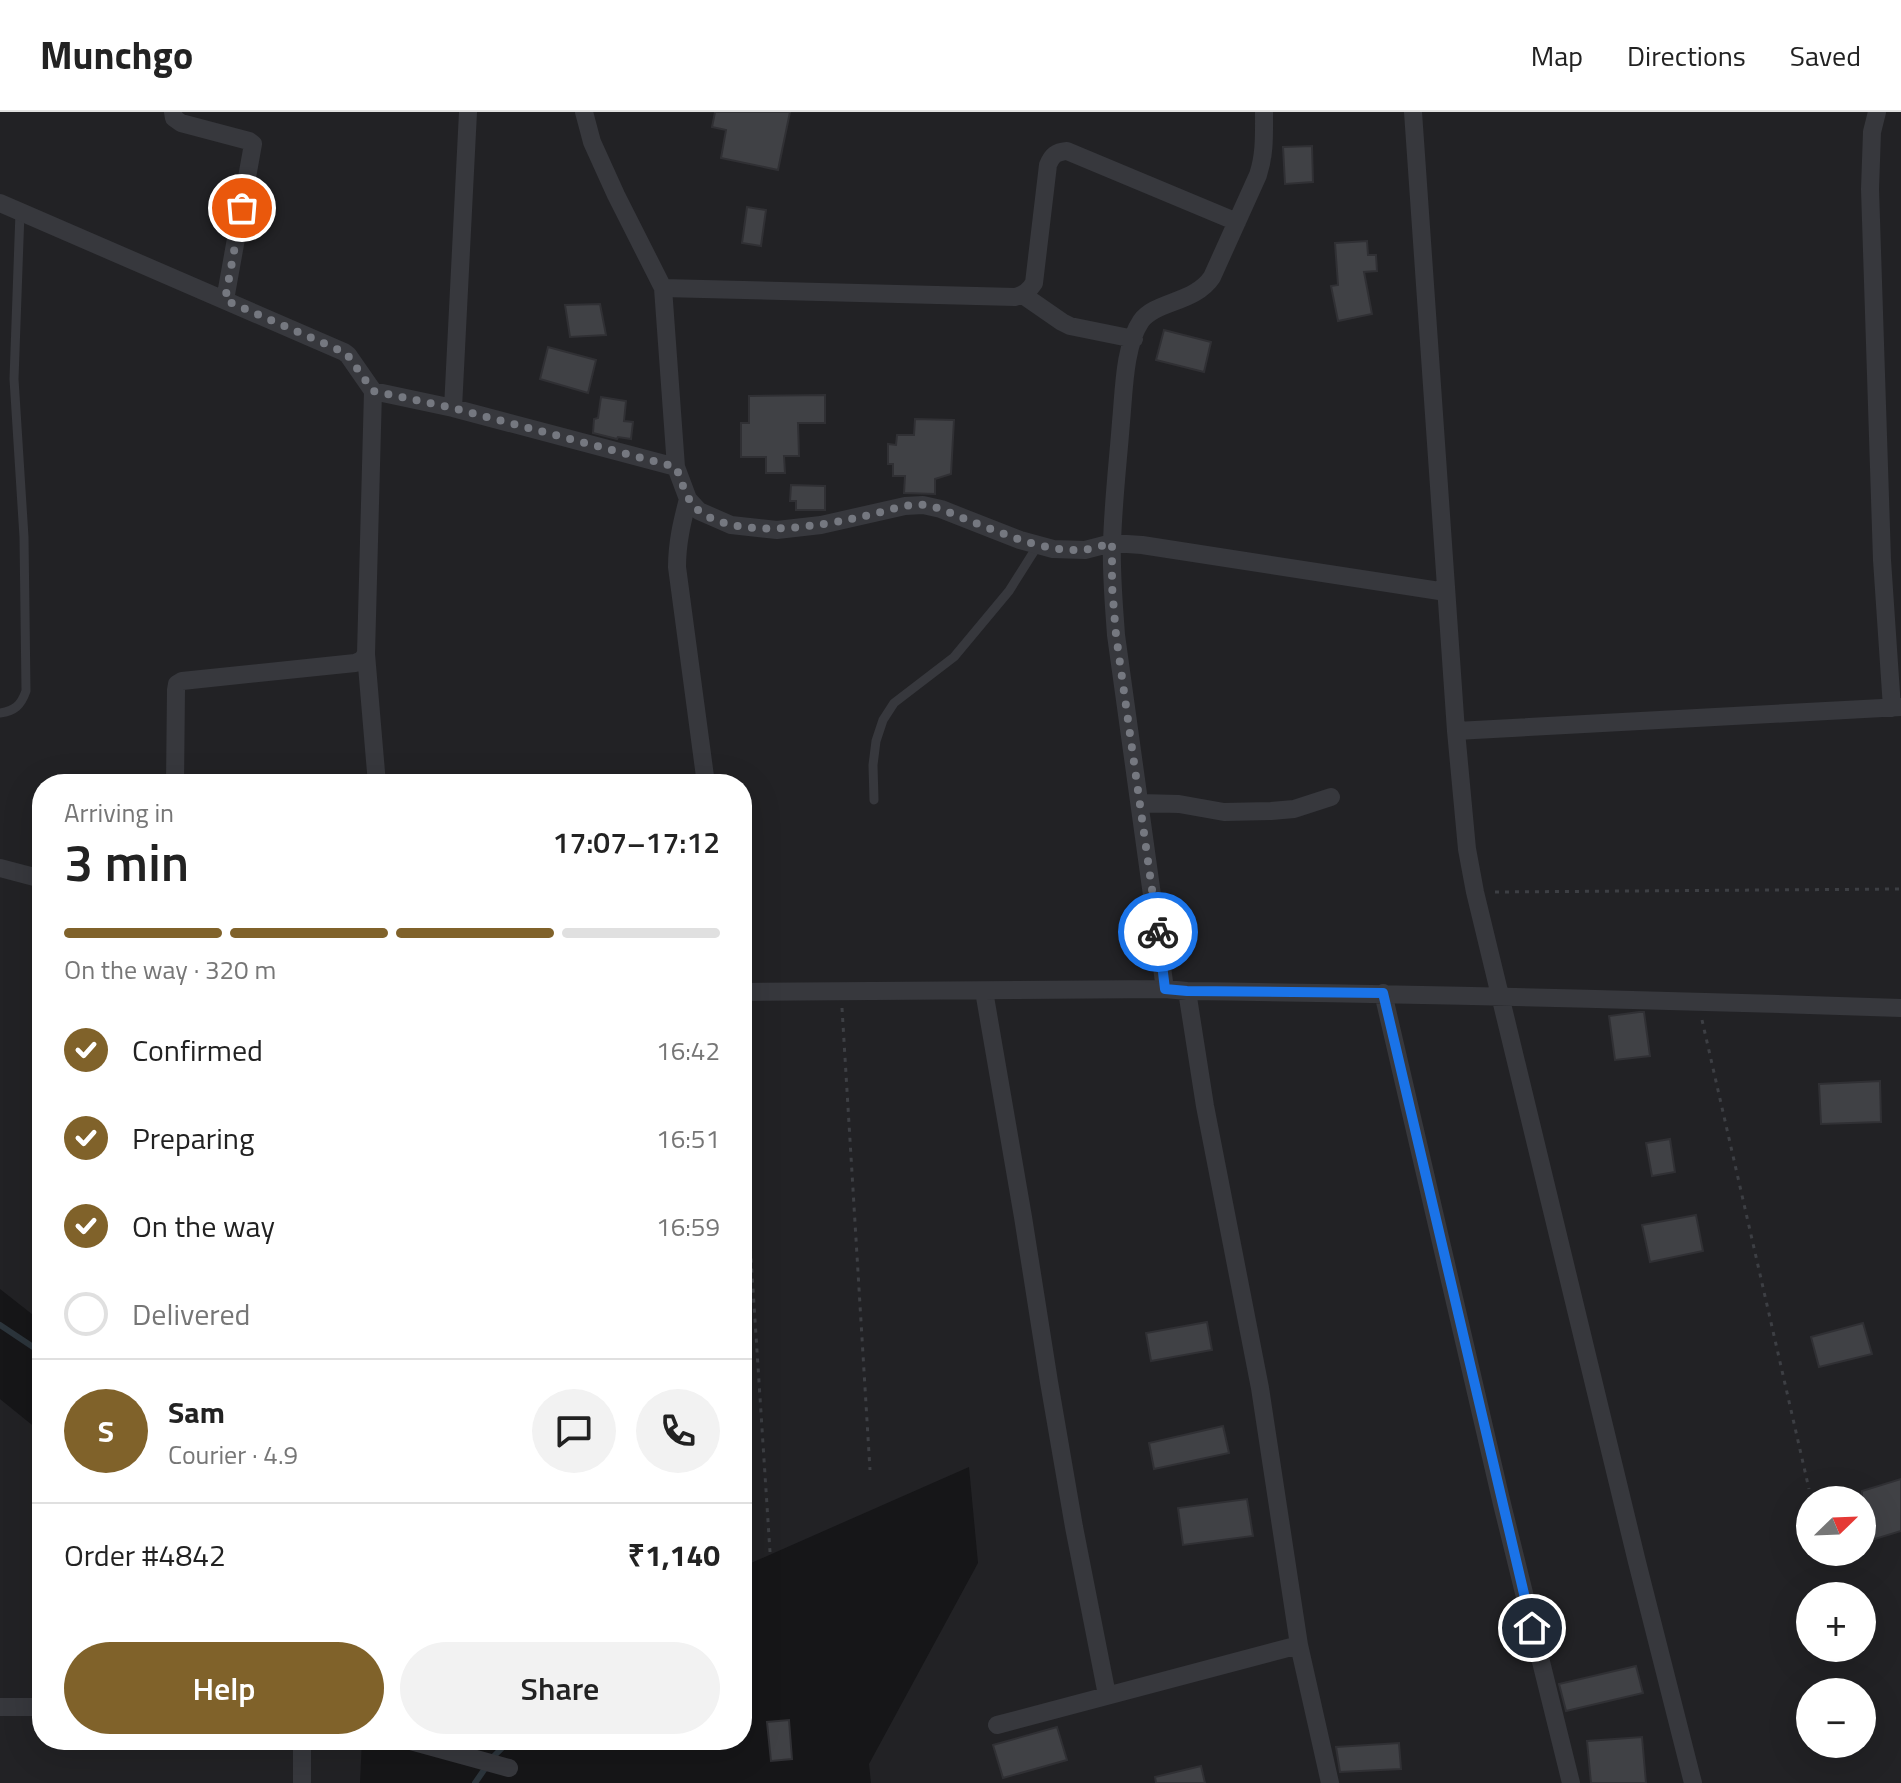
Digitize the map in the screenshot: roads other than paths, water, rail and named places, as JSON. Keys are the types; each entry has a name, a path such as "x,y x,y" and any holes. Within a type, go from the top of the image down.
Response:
{"street":[{"path":"173,112 174,118 181,123 253,144 225,300"},
{"path":"453,408 468,112"},
{"path":"584,112 592,142 663,288 676,467 688,499 699,511 731,525 777,530 821,525 905,506 923,505 1053,549 1085,550 1112,543 1142,545 1446,592"},
{"path":"1165,989 1116,635 1112,586 1112,543 1126,364 1140,322 1147,314 1207,285 1263,160 1264,112"},
{"path":"1413,112 1456,731 1475,892 1693,1783"},
{"path":"1456,731 1897,708 1882,560 1870,205 1872,132 1877,112"},
{"path":"663,288 1023,295 1034,283 1048,165 1052,157 1067,151 1237,222"},
{"path":"0,203 346,353 373,391 366,654 376,774"},
{"path":"1023,295 1070,326 1134,339"},
{"path":"373,391 453,408 676,467"},
{"path":"688,499 680,529 677,567 705,774"},
{"path":"175,774 177,684 355,663 366,654"},
{"path":"1140,803 1179,804 1224,812 1271,811 1294,809 1331,797"},
{"path":"0,868 32,876"},
{"path":"752,992 1165,989 1901,1008"},
{"path":"984,991 1054,1411 1107,1695"},
{"path":"1187,991 1205,1106 1260,1388 1299,1645 1330,1783"},
{"path":"1383,993 1502,1504 1571,1783"},
{"path":"997,1725 1299,1645"},
{"path":"0,1707 32,1707"},
{"path":"302,1750 302,1783"},
{"path":"443,1750 509,1768"}],"lane":[{"path":"0,713 11,711 22,703 26,691 24,537 14,379 20,211"},
{"path":"874,800 876,741 888,711 954,657 1009,591 1038,545"}],"waterway":[{"path":"0,1325 32,1346"},
{"path":"475,1783 500,1750"}]}
